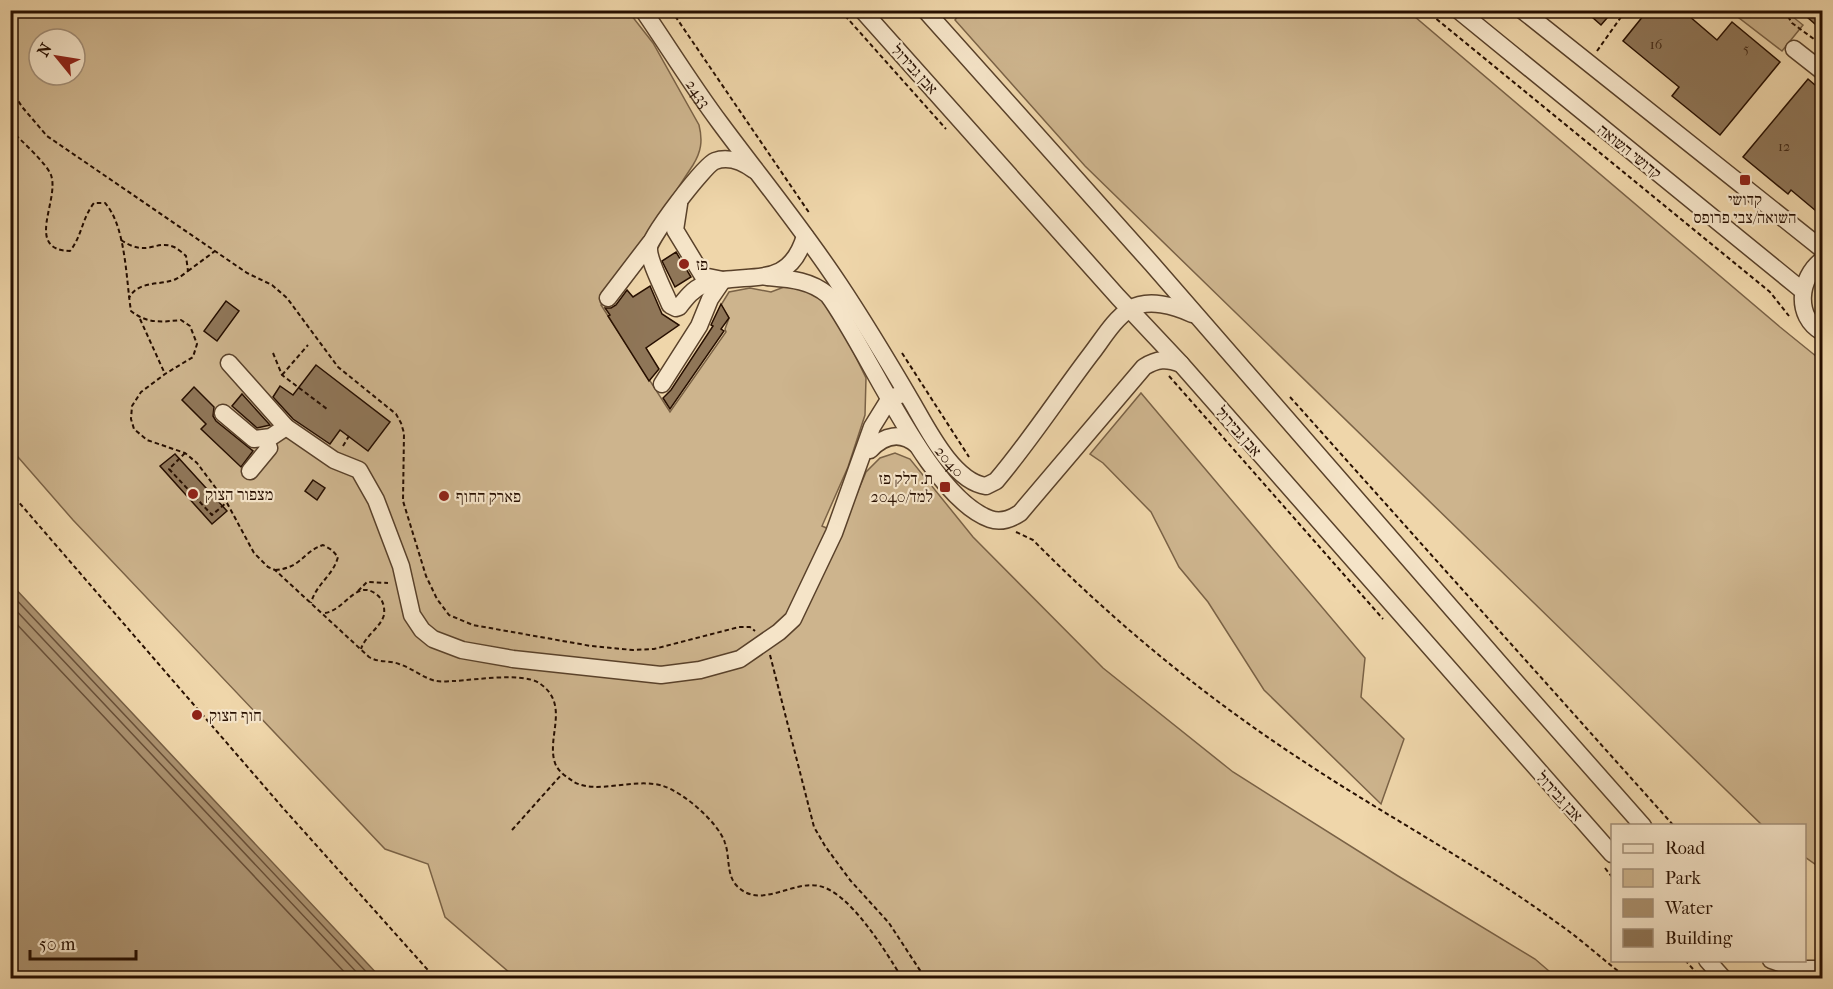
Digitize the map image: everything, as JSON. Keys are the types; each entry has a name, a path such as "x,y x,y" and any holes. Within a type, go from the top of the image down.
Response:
{"street":[{"name":"2433","path":"643,10 719,122 759,174"},
{"name":"אבן גבירול","path":"862,10 1181,364 1611,853"},
{"path":"925,10 1152,264 1642,824"},
{"name":"קדושי השואה","path":"1458,10 1803,291"},
{"path":"1522,10 1822,249"},
{"path":"1794,49 1822,70"},
{"path":"608,298 704,168 717,160 725,159 742,163 759,174"},
{"name":"2040","path":"759,174 805,236 875,339 917,445 941,479 960,500 991,519 1005,520 1020,513 1144,367 1165,359 1181,364"},
{"path":"680,200 675,230 703,276 723,280"},
{"path":"650,243 650,255 670,304 673,307 679,307 691,293 702,285 723,280 767,277 782,272 794,260 805,236"},
{"path":"1822,260 1812,269 1803,291 1803,305 1809,318 1822,332"},
{"name":"2040","path":"767,277 805,282 815,285 828,295 898,399 956,469 971,482 986,486 996,481 1007,468 1100,342 1130,309"},
{"path":"663,384 699,326 710,298 723,280"},
{"path":"1130,309 1141,305 1165,305 1196,316"},
{"path":"229,363 286,426 334,460 359,470 376,500 401,566 412,615 422,630 433,639 462,650 513,659 661,675 700,670 740,659 767,641 793,618 834,533 872,427 898,399"},
{"path":"859,467 898,399"},
{"path":"223,413 254,439 265,439 277,434 286,426"},
{"path":"870,450 881,440 896,436 910,439 917,445"},
{"path":"250,471 268,448 265,439"},
{"path":"1709,962 1723,978"},
{"path":"1766,962 1779,978"},
{"path":"1778,962 1798,969 1822,969"}],"path":[{"path":"1416,10 1444,24 1770,292 1792,319"},
{"path":"1588,63 1626,10"},
{"path":"1784,10 1792,23 1822,45"},
{"path":"10,89 47,136 247,273 272,285 287,298 338,367 396,414 404,433 403,501 426,576 437,599 449,615 473,625 591,646 633,650 654,650 739,627 750,627 767,641 814,827 850,880 889,923 925,978"},
{"path":"10,130 50,173 54,187 45,232 49,243 58,250 70,250 78,240 86,213 94,203 105,203 113,211 121,240 131,311 139,317 155,322 181,320 190,326 195,334 197,345 193,357 141,392 132,406 131,419 134,429 147,440 185,453 196,463 227,503 254,553 268,567 275,570 316,610 324,614 377,662 397,663 437,681 525,678 540,683 551,695 557,711 555,763 562,774 577,784 595,787 635,782 663,786 685,796 714,824 725,842 730,873 736,886 750,895 768,895 806,885 820,886 834,893 855,912 890,958 902,978"},
{"path":"121,240 130,246 142,249 165,245 175,247 186,256 188,271"},
{"path":"129,298 133,291 140,287 177,279 216,251"},
{"path":"139,317 165,374"},
{"path":"282,375 308,345"},
{"path":"273,352 282,375 327,408"},
{"path":"185,453 169,469 212,515 227,503"},
{"path":"10,492 283,808 435,978"},
{"path":"1012,530 1033,540 1125,626 1221,705 1302,761 1524,899 1586,944 1627,978"},
{"path":"275,570 287,569 297,564 314,548 323,545 332,550 339,557 335,569 318,587 311,603"},
{"path":"324,614 334,612 367,582 405,585"},
{"path":"358,591 370,590 380,596 384,606 383,618 363,641 361,649"},
{"path":"512,830 562,774"},
{"path":"1687,962 1701,978"}],"green space":[{"name":"פארק החוף","path":"10,11 628,11 653,43 699,125 701,136 698,156 693,165 601,305 670,412 726,332 729,318 721,305 729,292 750,288 771,292 784,287 805,289 823,301 847,339 866,378 865,415 848,467 822,526 840,534 866,472 880,458 895,453 910,459 973,537 1103,668 1233,772 1535,959 1557,978 546,978 544,973 510,973 445,917 428,864 385,849 73,520 11,449"},
{"path":"961,11 1408,11 1822,361 1822,869 1806,858 1806,824 1761,824 1085,166 955,20"},
{"path":"1730,11 1798,11 1793,17 1803,25 1782,51"},
{"path":"1141,393 1365,658 1361,697 1404,739 1381,804 1264,690 1208,602 1179,567 1151,512 1103,463 1090,454"}],"water":[{"path":"11,584 381,978 11,978"}],"building":[{"path":"1584,10 1614,10 1601,25"},
{"path":"1648,10 1682,10 1717,40 1732,22 1780,62 1720,135 1672,96 1679,87 1623,41"},
{"path":"1799,10 1822,10 1822,30"},
{"path":"1808,79 1822,91 1822,216 1791,190 1788,194 1743,157"},
{"path":"676,252 691,277 675,287 662,261"},
{"path":"650,286 662,314 679,325 646,348 659,369 649,381 605,308 616,305 627,290 633,297"},
{"path":"226,301 239,311 217,341 204,331"},
{"path":"721,304 729,318 721,329 724,331 670,409 663,398 671,390 713,326 711,325"},
{"path":"316,365 390,422 368,451 340,430 330,444 293,419 273,397 280,386 293,395"},
{"path":"194,387 214,407 213,416 216,421 253,451 241,467 201,429 206,424 182,400"},
{"path":"242,394 270,425 257,428 232,406"},
{"path":"175,454 227,511 212,524 160,466"},
{"path":"313,480 325,488 317,500 305,491"}],"place":[{"name":"קדושי השואה/צבי פרופס","path":"1745,180"},
{"name":"פז","path":"684,264"},
{"name":"ת. דלק פז למד/2040","path":"945,487"},
{"name":"מצפור הצוק","path":"193,494"},
{"name":"פארק החוף","path":"444,496"},
{"name":"חוף הצוק","path":"197,715"}]}
